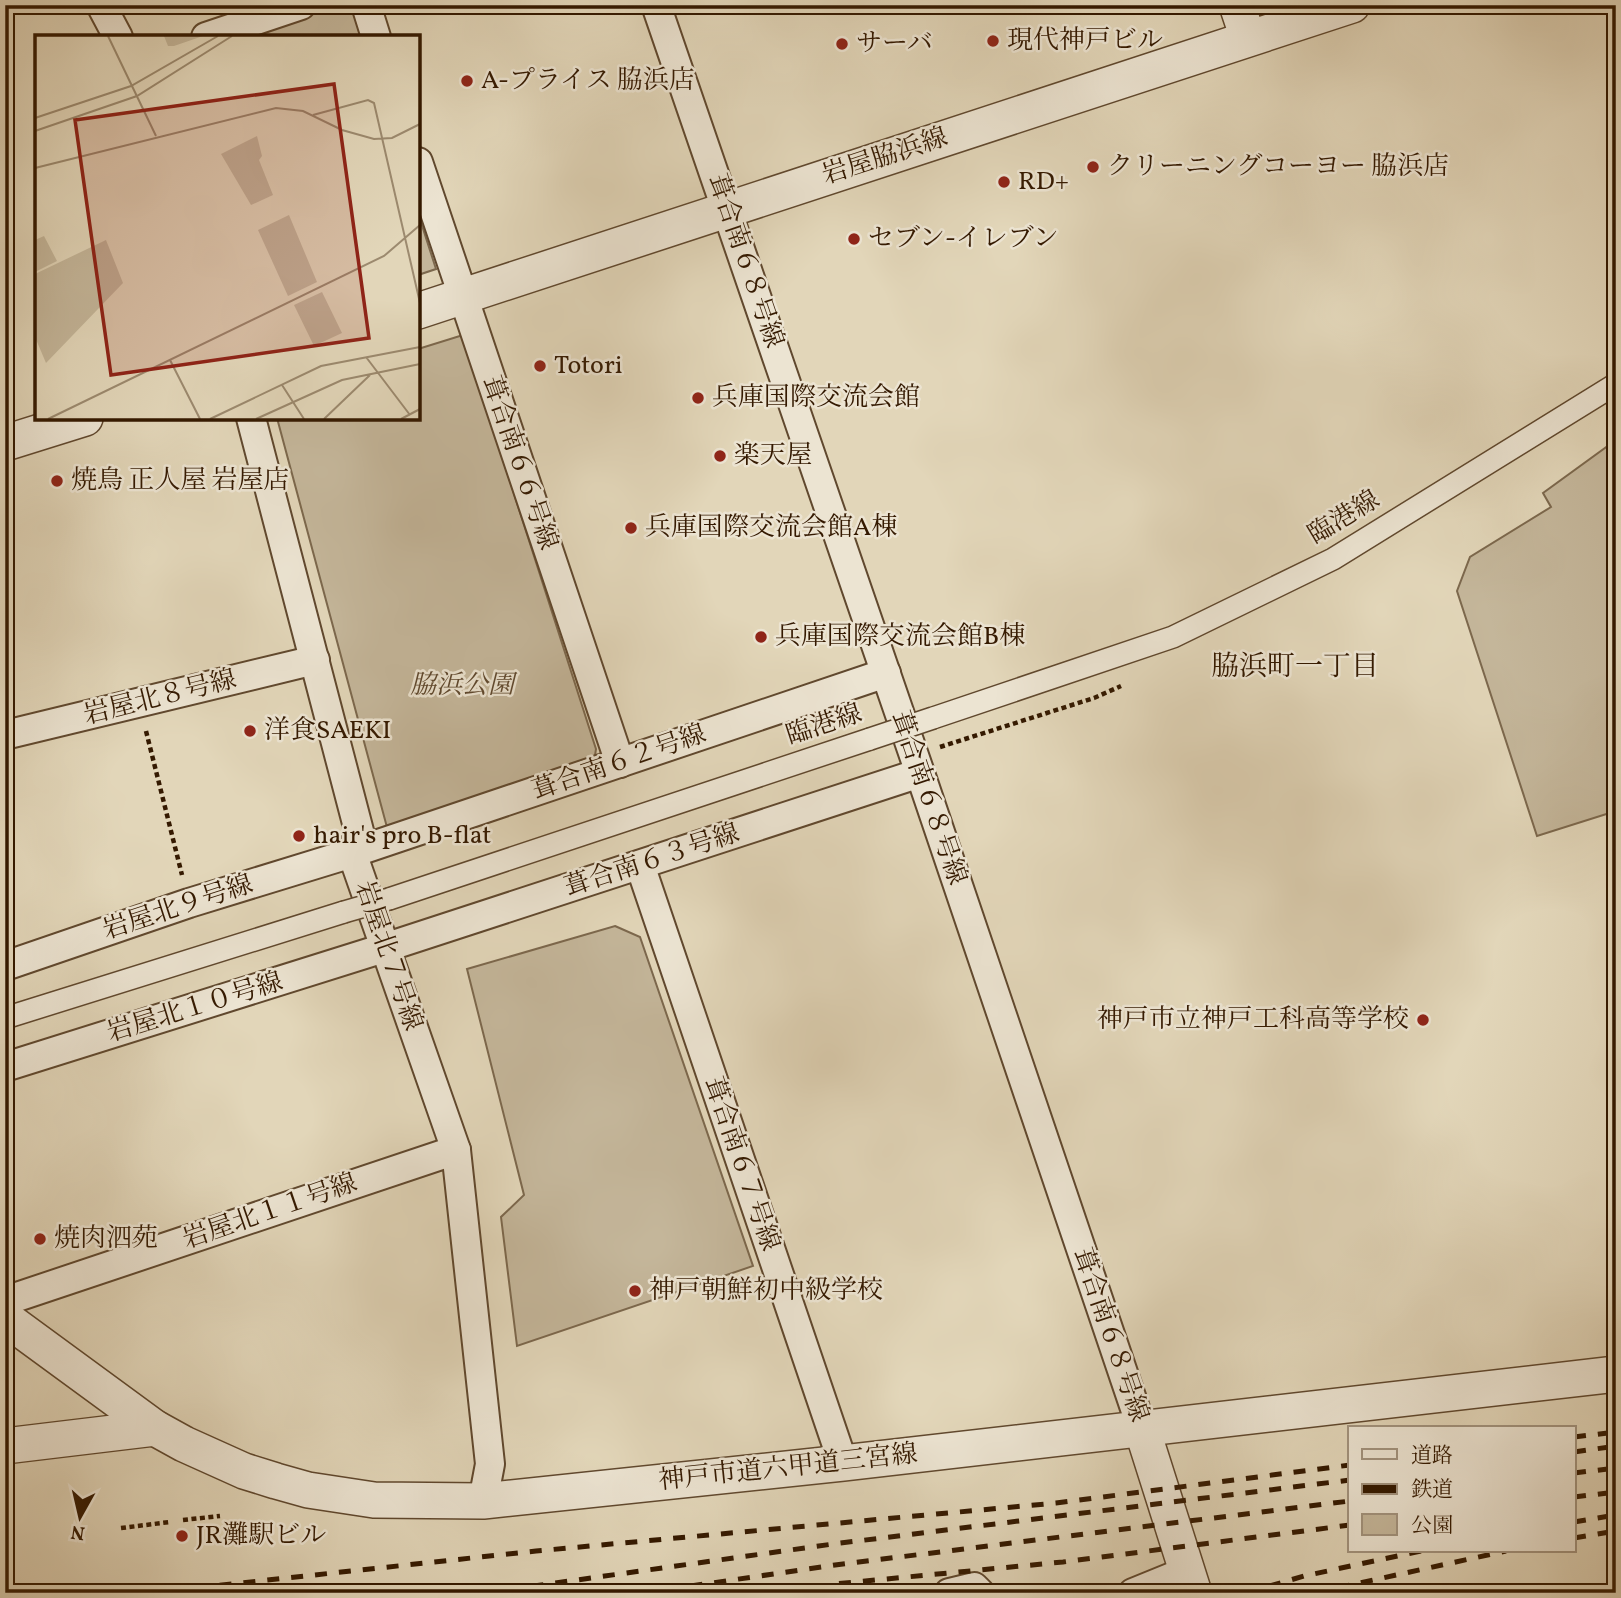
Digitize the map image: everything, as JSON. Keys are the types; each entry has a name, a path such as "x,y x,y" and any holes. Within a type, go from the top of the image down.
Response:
{"street":[{"path":"101,5 117,35"},
{"path":"212,35 301,5"},
{"path":"366,5 375,35"},
{"name":"葺合南６８号線","path":"656,5 920,773 1142,1429 1190,1582"},
{"path":"1237,5 1248,38"},
{"name":"岩屋脇浜線","path":"420,310 1352,5"},
{"name":"葺合南６６号線","path":"420,168 620,763"},
{"name":"臨港線","path":"5,1018 389,899 1173,637 1333,559 1616,384"},
{"path":"5,443 79,420"},
{"name":"岩屋北７号線","path":"252,420 359,831 352,853 456,1150 490,1464 483,1501"},
{"name":"岩屋北８号線","path":"5,735 315,660"},
{"name":"葺合南６２号線","path":"352,853 886,674"},
{"name":"葺合南６３号線","path":"384,948 920,773"},
{"name":"岩屋北９号線","path":"5,966 189,903 352,853"},
{"name":"葺合南６７号線","path":"640,865 843,1463"},
{"name":"岩屋北１０号線","path":"5,1067 384,948"},
{"name":"岩屋北１１号線","path":"5,1301 456,1150"},
{"name":"神戸市道六甲道三宮線","path":"5,1318 155,1428 214,1459 308,1490 373,1500 483,1501 843,1463 1616,1374"},
{"path":"5,1446 155,1428"},
{"path":"1133,1593 1190,1582"},
{"path":"949,1593 974,1587 981,1593"}],"path":[{"path":"148,737 183,879"},
{"path":"183,1520 220,1516"},
{"path":"121,1528 170,1522"}],"green space":[{"path":"338,5 351,5 360,35 240,35"},
{"path":"420,219 436,269 420,274"},
{"name":"脇浜公園","path":"463,335 596,749 594,762 388,831 278,420 420,420 420,348"},
{"path":"1616,440 1616,811 1537,836 1457,591 1470,557 1551,507 1543,493"},
{"path":"615,926 640,937 753,1266 517,1346 501,1217 524,1195 467,969"}],"railway":[{"path":"1576,1437 1616,1432"},
{"path":"1576,1452 1616,1446"},
{"path":"148,1593 536,1551 1056,1503 1348,1465"},
{"path":"1576,1473 1616,1468"},
{"path":"484,1593 833,1544 1348,1480"},
{"path":"1576,1497 1616,1492"},
{"path":"643,1593 835,1565 1348,1501"},
{"path":"1576,1522 1616,1515"},
{"path":"792,1593 834,1584 1063,1562 1348,1525"},
{"path":"1576,1538 1616,1531"},
{"path":"1246,1593 1304,1576 1416,1552"},
{"path":"1314,1593 1501,1552"}],"place":[{"name":"現代神戸ビル","path":"993,41"},
{"name":"サーバ","path":"842,44"},
{"name":"A-プライス 脇浜店","path":"467,81"},
{"name":"クリーニングコーヨー 脇浜店","path":"1093,167"},
{"name":"RD+","path":"1004,182"},
{"name":"セブン-イレブン","path":"854,239"},
{"name":"Totori","path":"540,366"},
{"name":"兵庫国際交流会館","path":"698,398"},
{"name":"楽天屋","path":"720,456"},
{"name":"焼鳥 正人屋 岩屋店","path":"57,481"},
{"name":"兵庫国際交流会館A棟","path":"631,528"},
{"name":"兵庫国際交流会館B棟","path":"761,637"},
{"name":"洋食SAEKI","path":"250,731"},
{"name":"hair's pro B-flat","path":"299,836"},
{"name":"神戸市立神戸工科高等学校","path":"1423,1020"},
{"name":"焼肉泗苑","path":"40,1239"},
{"name":"神戸朝鮮初中級学校","path":"635,1291"},
{"name":"JR灘駅ビル","path":"182,1536"}],"district":[{"name":"脇浜町一丁目","path":"1295,667"}]}
